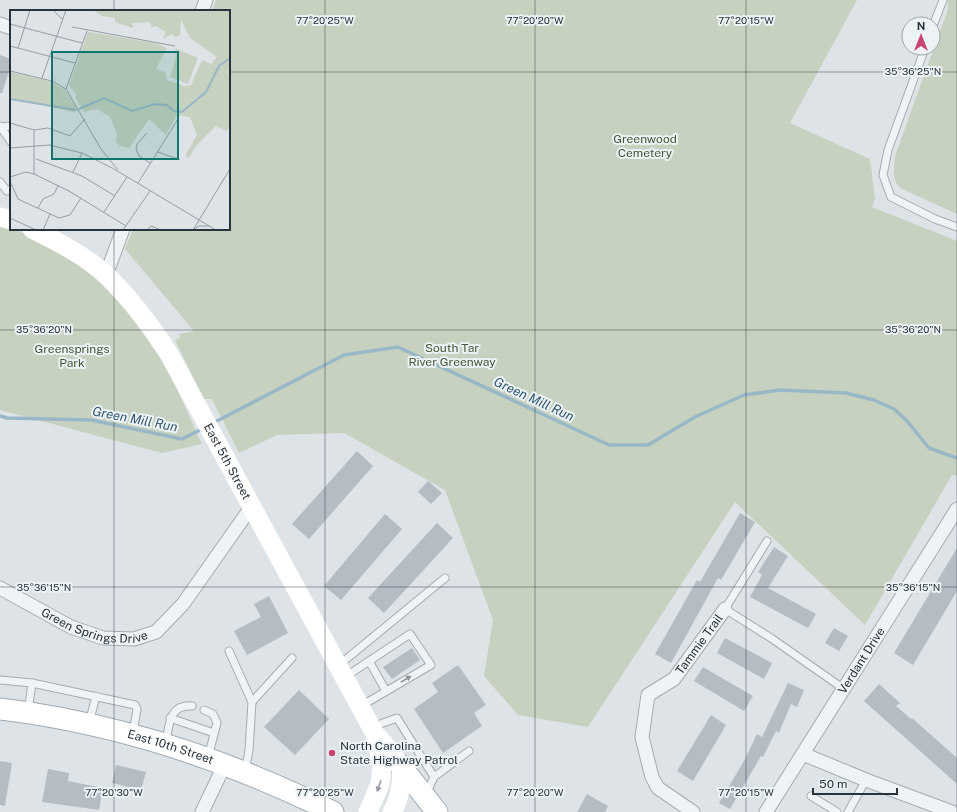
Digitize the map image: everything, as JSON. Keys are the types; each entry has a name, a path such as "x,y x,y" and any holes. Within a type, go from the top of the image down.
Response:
{"main road":[{"path":"0,216 10,220"},
{"name":"East 5th Street","path":"34,230 78,254 106,275 134,306 158,337 214,435 373,731 400,765"},
{"name":"East 10th Street","path":"0,709 28,712 89,724 166,743 245,772 333,812"},
{"name":"East 5th Street","path":"368,812 380,784 382,766 373,731"},
{"path":"400,765 431,804"},
{"path":"392,812 397,804 401,786 400,765"}],"street":[{"path":"202,10 206,0"},
{"path":"0,24 10,28"},
{"path":"106,275 123,230"},
{"name":"Green Springs Drive","path":"0,588 71,627 103,638 134,639 156,632 183,604 252,506"},
{"name":"Verdant Drive","path":"766,812 957,509"},
{"name":"Tammie Trail","path":"693,812 658,788 652,777 642,736 648,695 674,679 725,610"},
{"path":"803,754 866,780 952,812"},
{"path":"202,812 216,761"}],"lane":[{"path":"937,16 943,0"},
{"path":"922,56 888,150 882,176 891,197 935,219 957,228"},
{"path":"1,127 10,140"},
{"path":"0,182 7,191 10,190"},
{"path":"766,541 725,610 771,638 844,689"},
{"path":"342,671 445,578"},
{"path":"342,671 369,661 410,634 431,665 360,706"},
{"path":"229,651 252,702 249,750 245,772"},
{"path":"252,702 292,658"},
{"path":"369,661 386,691"},
{"path":"0,680 32,683 96,696 135,706 137,709 132,734"},
{"path":"28,712 32,683"},
{"path":"89,724 96,696"},
{"path":"166,743 170,718 176,709 192,706"},
{"path":"204,710 213,714 216,719 214,733 216,761"},
{"path":"170,718 214,733"},
{"path":"373,731 397,718 434,777 431,804"},
{"path":"434,777 469,751"},
{"path":"848,812 866,780"},
{"path":"811,796 837,812"}],"green space":[{"path":"216,0 857,0 790,123 870,159 875,199 872,207 957,241 957,476 952,475 865,625 735,502 588,727 518,715 484,676 493,620 445,490 344,433 277,435 239,453 212,399 204,399 175,340 180,338 179,334 194,331 125,249 133,230 230,230 230,10 212,10"},
{"path":"948,0 957,0 957,214 902,189 898,186 894,174 895,156 931,56 941,56 941,28 948,9"},
{"name":"Greensprings Park","path":"0,224 10,228 10,230 16,230 24,233 70,259 91,274 129,311 145,331 159,353 202,444 162,453 0,410"}],"building":[{"path":"0,55 10,59 10,68 2,93 0,93"},
{"path":"357,451 373,466 309,539 292,524"},
{"path":"428,481 442,493 431,504 418,492"},
{"path":"740,513 755,522 721,580 718,578 671,663 655,654 697,580 700,582"},
{"path":"385,514 402,529 341,600 324,586"},
{"path":"437,523 453,538 384,613 368,598"},
{"path":"774,547 788,556 768,588 816,614 808,628 750,597 762,575 758,572"},
{"path":"957,548 957,591 913,665 894,653"},
{"path":"269,596 288,633 247,655 234,631 261,617 254,604"},
{"path":"834,628 848,636 839,651 825,643"},
{"path":"725,638 772,663 764,679 717,653"},
{"path":"412,648 420,660 392,679 383,667"},
{"path":"458,665 486,705 474,713 482,726 443,753 414,709 438,692 432,683"},
{"path":"703,667 753,696 744,711 694,681"},
{"path":"788,683 804,690 797,707 791,704 779,733 776,731 763,757 761,756 730,809 719,803 744,761 757,734 762,737"},
{"path":"879,684 900,703 896,706 911,719 912,718 957,758 957,784 864,701"},
{"path":"299,690 329,719 295,755 264,727"},
{"path":"711,715 726,725 693,781 677,771"},
{"path":"0,761 12,763 5,806 0,805"},
{"path":"116,765 146,772 141,790 112,783"},
{"path":"48,769 69,773 68,781 103,788 99,810 42,802"},
{"path":"587,794 608,806 605,812 577,812"}],"waterway":[{"name":"Green Mill Run","path":"213,423 344,355 398,347 609,445 648,445 695,417 744,395 780,390 846,393 874,400 894,409 907,421 929,448 957,458"},
{"name":"Green Mill Run","path":"0,416 7,418 91,420 182,439 202,429"}],"place":[{"name":"North Carolina State Highway Patrol","path":"332,753"}],"park label":[{"name":"Greenwood Cemetery","path":"645,146"},
{"name":"South Tar River Greenway","path":"452,355"}]}
